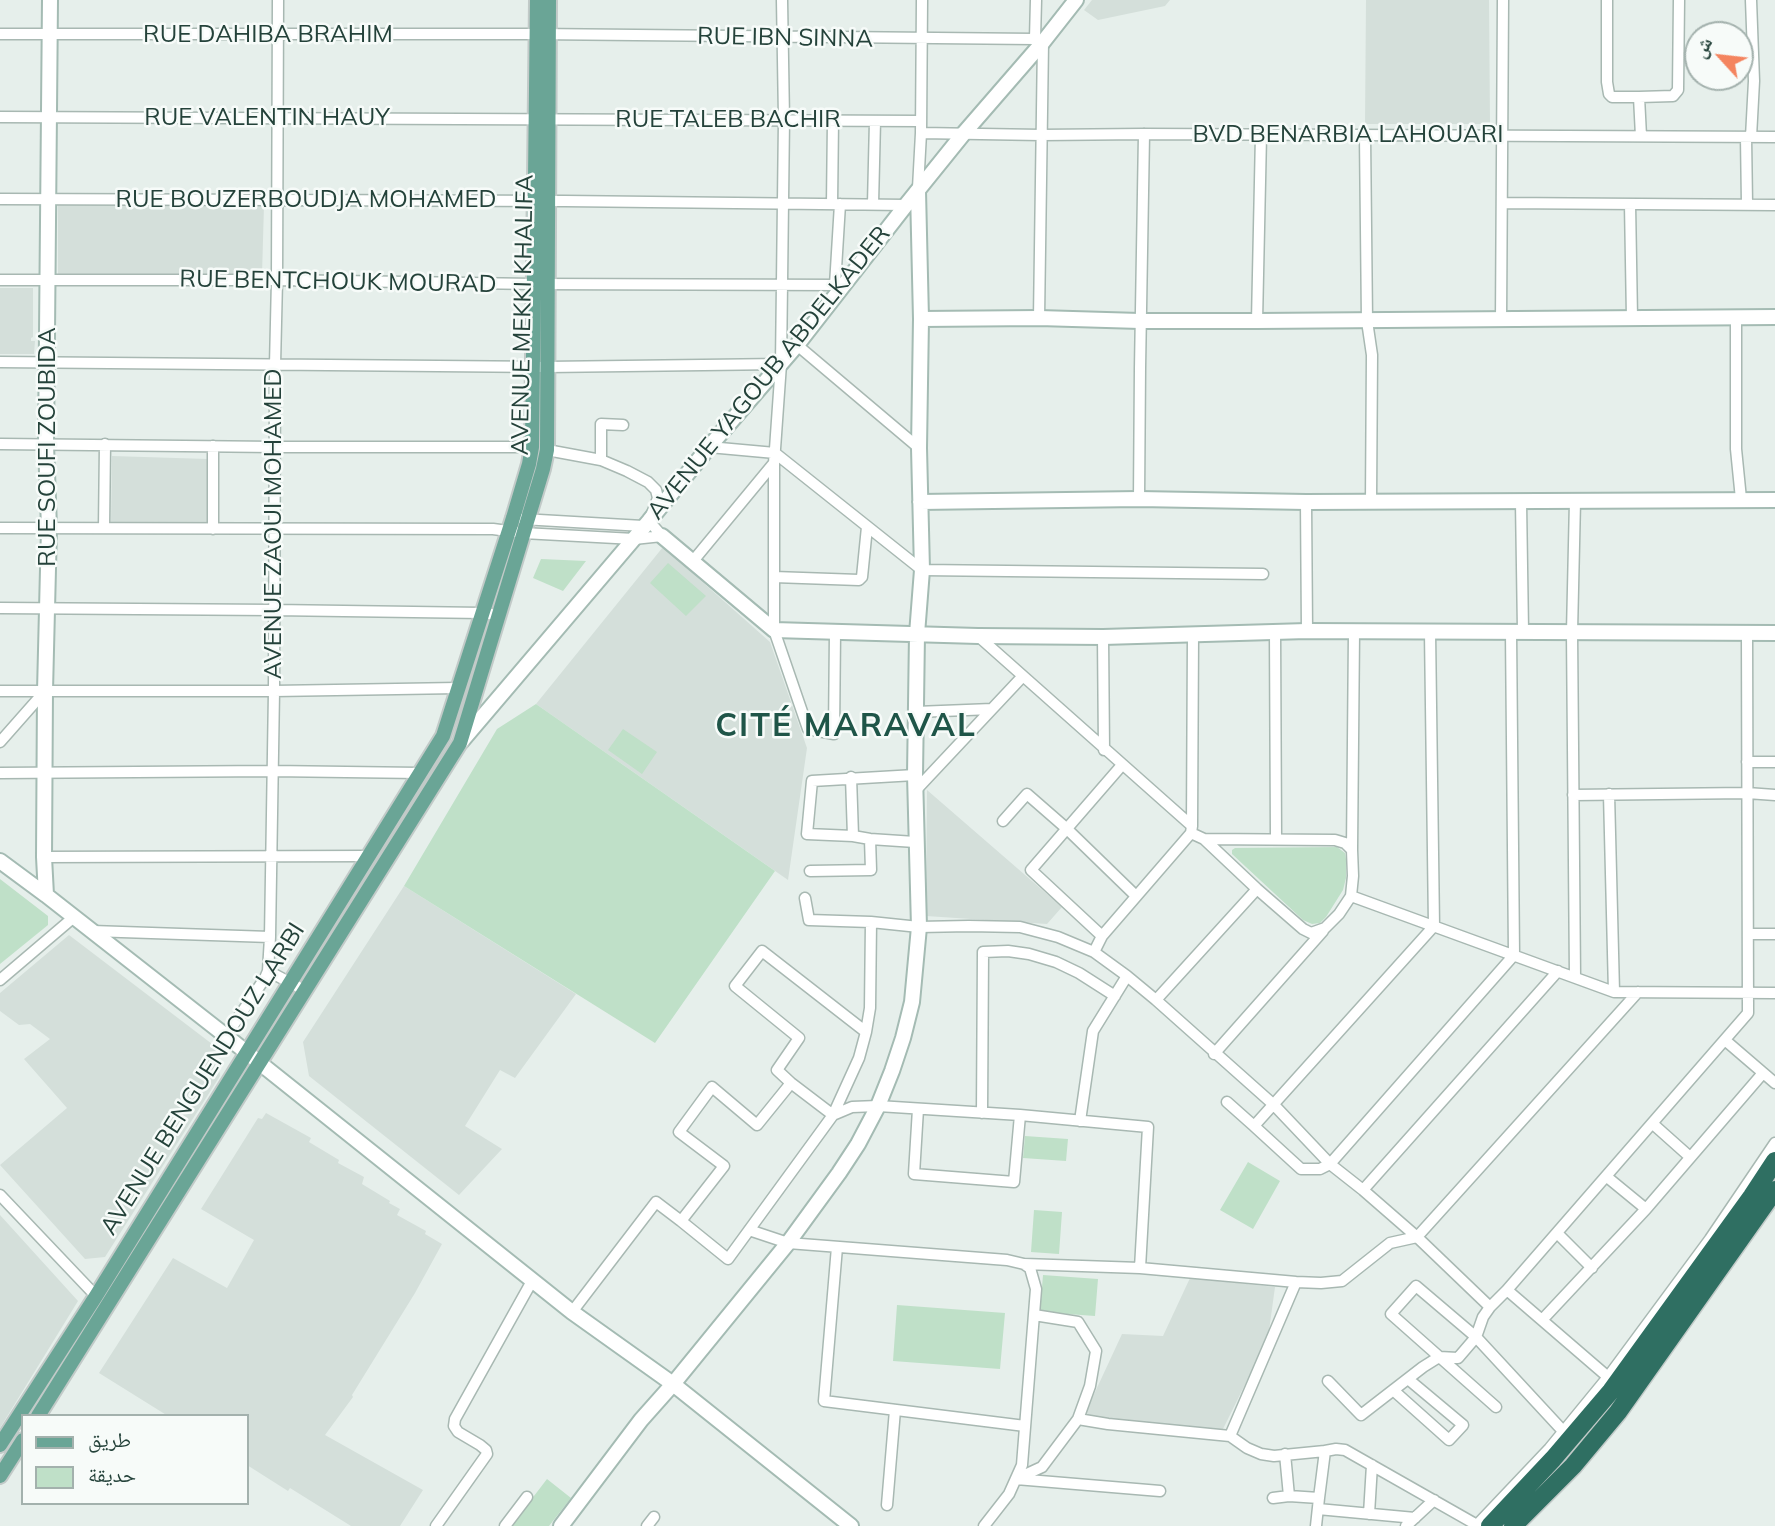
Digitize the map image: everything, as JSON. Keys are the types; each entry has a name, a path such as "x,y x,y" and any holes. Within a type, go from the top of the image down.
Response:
{"highway":[{"path":"1481,1526 1553,1459 1611,1391 1775,1161"},
{"path":"1513,1526 1573,1466 1618,1412 1775,1190"}],"main road":[{"name":"AVENUE MEKKI KHALIFA","path":"443,736 513,526 530,464 540,448 542,35 537,0"},
{"name":"AVENUE MEKKI KHALIFA","path":"542,35 549,0"},
{"name":"AVENUE MEKKI KHALIFA","path":"39,1414 460,743 498,615 513,526"},
{"name":"AVENUE BENGUENDOUZ LARBI","path":"0,1445 96,1296 443,736"},
{"path":"0,1476 21,1443"}],"street":[{"name":"RUE SOUFI ZOUBIDA","path":"46,895 44,857 49,528 46,444 50,0"},
{"name":"AVENUE ZAOUI MOHAMED","path":"226,1036 265,978 268,971 270,937 278,0"},
{"path":"782,0 784,119 781,364 774,458 774,630 808,729 834,734 835,632"},
{"path":"561,1526 641,1420 788,1243 858,1144 878,1106 900,1049 912,1002 919,928 915,775 917,634 922,570 918,191 922,0"},
{"path":"1036,0 1041,135 1039,318"},
{"name":"AVENUE YAGOUB ABDELKADER","path":"460,743 797,345 839,285 1039,41 1076,0"},
{"path":"1501,321 1503,0"},
{"path":"1607,0 1609,94 1639,97 1673,96 1678,90 1679,0"},
{"path":"1747,204 1754,81 1751,0"},
{"name":"RUE DAHIBA BRAHIM","path":"0,34 542,35"},
{"name":"RUE IBN SINNA","path":"542,35 1039,41"},
{"path":"1639,97 1641,136"},
{"name":"RUE VALENTIN HAUY","path":"0,117 541,119"},
{"name":"RUE TALEB BACHIR","path":"541,119 921,121"},
{"path":"833,120 839,285"},
{"path":"873,204 875,121"},
{"name":"BVD BENARBIA LAHOUARI","path":"921,132 1041,135 1775,137"},
{"path":"1139,499 1144,134"},
{"path":"1257,321 1261,135"},
{"path":"1365,136 1367,321 1372,355 1371,501"},
{"name":"RUE BOUZERBOUDJA MOHAMED","path":"0,199 783,202 906,205"},
{"path":"1502,203 1775,205"},
{"path":"1630,204 1632,318"},
{"name":"RUE BENTCHOUK MOURAD","path":"0,280 839,285"},
{"path":"1737,317 1736,449 1741,499"},
{"path":"921,319 1501,321 1775,317"},
{"path":"797,345 919,448"},
{"path":"0,362 540,367 781,364"},
{"path":"601,460 601,424 623,425"},
{"path":"0,444 540,448 601,460 648,482 656,490 658,499 646,523"},
{"path":"104,528 105,444"},
{"path":"213,446 213,529"},
{"path":"709,447 774,458 922,570 1263,574"},
{"path":"694,561 774,458"},
{"path":"920,502 1139,499 1306,502 1775,500"},
{"path":"1575,501 1575,977"},
{"path":"1306,502 1307,631"},
{"path":"1227,1102 1301,1169 1320,1169 1330,1164 1514,955 1521,502"},
{"path":"0,528 274,529 646,523 774,630 1103,637 1275,631 1775,633"},
{"path":"513,526 634,538 662,536"},
{"path":"774,577 859,580 862,577 867,527"},
{"path":"0,608 498,615"},
{"path":"1275,631 1276,839"},
{"path":"1214,1054 1339,914 1351,896 1354,632"},
{"path":"1254,1126 1434,926 1430,632"},
{"path":"1328,1381 1361,1415 1439,1357 1458,1358 1476,1337 1483,1317 1490,1307 1748,1013 1747,633"},
{"path":"1094,952 1102,936 1191,830 1193,635"},
{"path":"978,636 1303,929 1311,933 1325,929"},
{"path":"1103,637 1104,750"},
{"path":"915,792 1023,676"},
{"path":"0,691 458,688"},
{"path":"0,742 45,691"},
{"path":"916,712 992,709"},
{"path":"1747,762 1775,762"},
{"path":"1102,936 1031,870 1122,765"},
{"path":"0,773 420,773"},
{"path":"915,775 812,780 807,834 915,842"},
{"path":"852,777 853,836"},
{"path":"1003,821 1027,794 1136,896"},
{"path":"1609,794 1614,992"},
{"path":"1573,795 1775,794"},
{"path":"810,871 871,870 870,839"},
{"path":"1205,839 1335,840 1345,843 1352,850"},
{"path":"44,857 368,856"},
{"path":"0,861 247,1052 532,1281 673,1384 851,1526"},
{"path":"1156,1000 1257,889"},
{"path":"1351,896 1614,992 1775,993"},
{"path":"806,898 809,920 871,922 919,928 1020,928 1058,937 1094,952 1156,1000 1274,1105 1330,1164 1416,1237 1490,1307"},
{"path":"0,980 74,917"},
{"path":"572,1312 656,1202 728,1259 833,1115 859,1058 870,1008 871,922"},
{"path":"92,931 270,937"},
{"path":"1748,934 1775,934"},
{"path":"833,1115 777,1070 799,1038 735,986 762,951 866,1032"},
{"path":"982,1113 983,952 1008,951 1056,962 1115,996"},
{"path":"268,971 304,990"},
{"path":"1363,1190 1558,971"},
{"path":"1080,1121 1093,1031 1127,976"},
{"path":"749,1230 788,1243 1007,1260 1024,1264 1140,1268 1296,1282 1342,1281 1390,1243 1416,1237 1638,992"},
{"path":"1726,1041 1775,1083"},
{"path":"1542,1320 1646,1209 1763,1073"},
{"path":"681,1221 724,1166 679,1132 712,1087 758,1125 791,1083"},
{"path":"833,1115 852,1107 878,1106 1148,1127 1140,1268"},
{"path":"918,1109 914,1174 1014,1182 1020,1115"},
{"path":"1653,1124 1690,1157"},
{"path":"1078,1419 1230,1436 1247,1448 1273,1456 1345,1450 1481,1526 1608,1377 1710,1239 1775,1143"},
{"path":"1606,1177 1646,1209"},
{"path":"0,1195 96,1296"},
{"path":"1557,1233 1592,1268"},
{"path":"837,1247 824,1401 1025,1426"},
{"path":"984,1526 1009,1494 1022,1465 1035,1289 1030,1268 1024,1264"},
{"path":"436,1526 487,1454 480,1445 458,1432 454,1426 455,1419 532,1281"},
{"path":"1230,1436 1296,1282"},
{"path":"1496,1407 1391,1314 1416,1286 1476,1337 1563,1431"},
{"path":"1507,1290 1608,1377"},
{"path":"1016,1479 1042,1467 1078,1419 1090,1386 1097,1351 1078,1322 1034,1315"},
{"path":"1394,1390 1449,1440 1463,1425 1408,1379"},
{"path":"887,1504 895,1410"},
{"path":"1316,1526 1325,1451"},
{"path":"1285,1454 1289,1496"},
{"path":"1369,1514 1373,1465"},
{"path":"1016,1479 1160,1491"},
{"path":"1273,1498 1289,1496 1369,1514 1415,1518"},
{"path":"505,1526 527,1497"},
{"path":"1406,1526 1434,1500"},
{"path":"647,1526 654,1517"}],"shaded area":[{"path":"1092,0 1170,0 1165,6 1098,20 1084,10"},
{"path":"1366,0 1489,0 1490,124 1365,124"},
{"path":"58,205 264,205 262,275 58,274"},
{"path":"0,288 33,288 31,341 35,341 34,354 0,354"},
{"path":"112,456 208,459 207,522 111,522"},
{"path":"663,547 770,642 807,748 788,880 536,704"},
{"path":"927,790 1062,907 1047,924 926,916"},
{"path":"404,886 576,994 515,1078 500,1070 465,1126 502,1149 459,1195 309,1076 303,1042"},
{"path":"69,935 216,1047 220,1076 105,1257 85,1259 0,1165 67,1108 24,1059 50,1039 30,1024 19,1025 0,1011 0,993"},
{"path":"266,1113 311,1138 309,1142 339,1160 338,1163 364,1177 362,1184 400,1209 397,1215 426,1231 425,1234 442,1244 353,1397 325,1435 423,1490 400,1526 351,1526 248,1466 248,1414 165,1414 99,1373 173,1258 227,1288 254,1240 201,1209 258,1118 262,1119"},
{"path":"0,1215 78,1301 0,1428"},
{"path":"1190,1278 1275,1287 1268,1338 1222,1431 1083,1418 1122,1334 1163,1336"}],"green space":[{"path":"541,559 586,561 563,591 533,578"},
{"path":"668,563 706,596 686,616 650,583"},
{"path":"536,704 775,871 655,1043 404,886 497,729"},
{"path":"623,729 657,752 642,774 608,750"},
{"path":"1337,847 1345,853 1346,859 1343,890 1326,917 1320,923 1312,924 1303,920 1232,854 1235,848"},
{"path":"0,879 48,916 48,925 0,964"},
{"path":"1025,1136 1068,1139 1066,1161 1023,1158"},
{"path":"1248,1162 1280,1181 1253,1229 1220,1210"},
{"path":"1034,1210 1062,1212 1059,1254 1031,1252"},
{"path":"1043,1275 1098,1279 1095,1316 1040,1312"},
{"path":"897,1305 1005,1313 1000,1369 893,1361"},
{"path":"547,1479 571,1498 549,1526 511,1526"}],"district":[{"name":"CITÉ MARAVAL","path":"846,726"}]}
